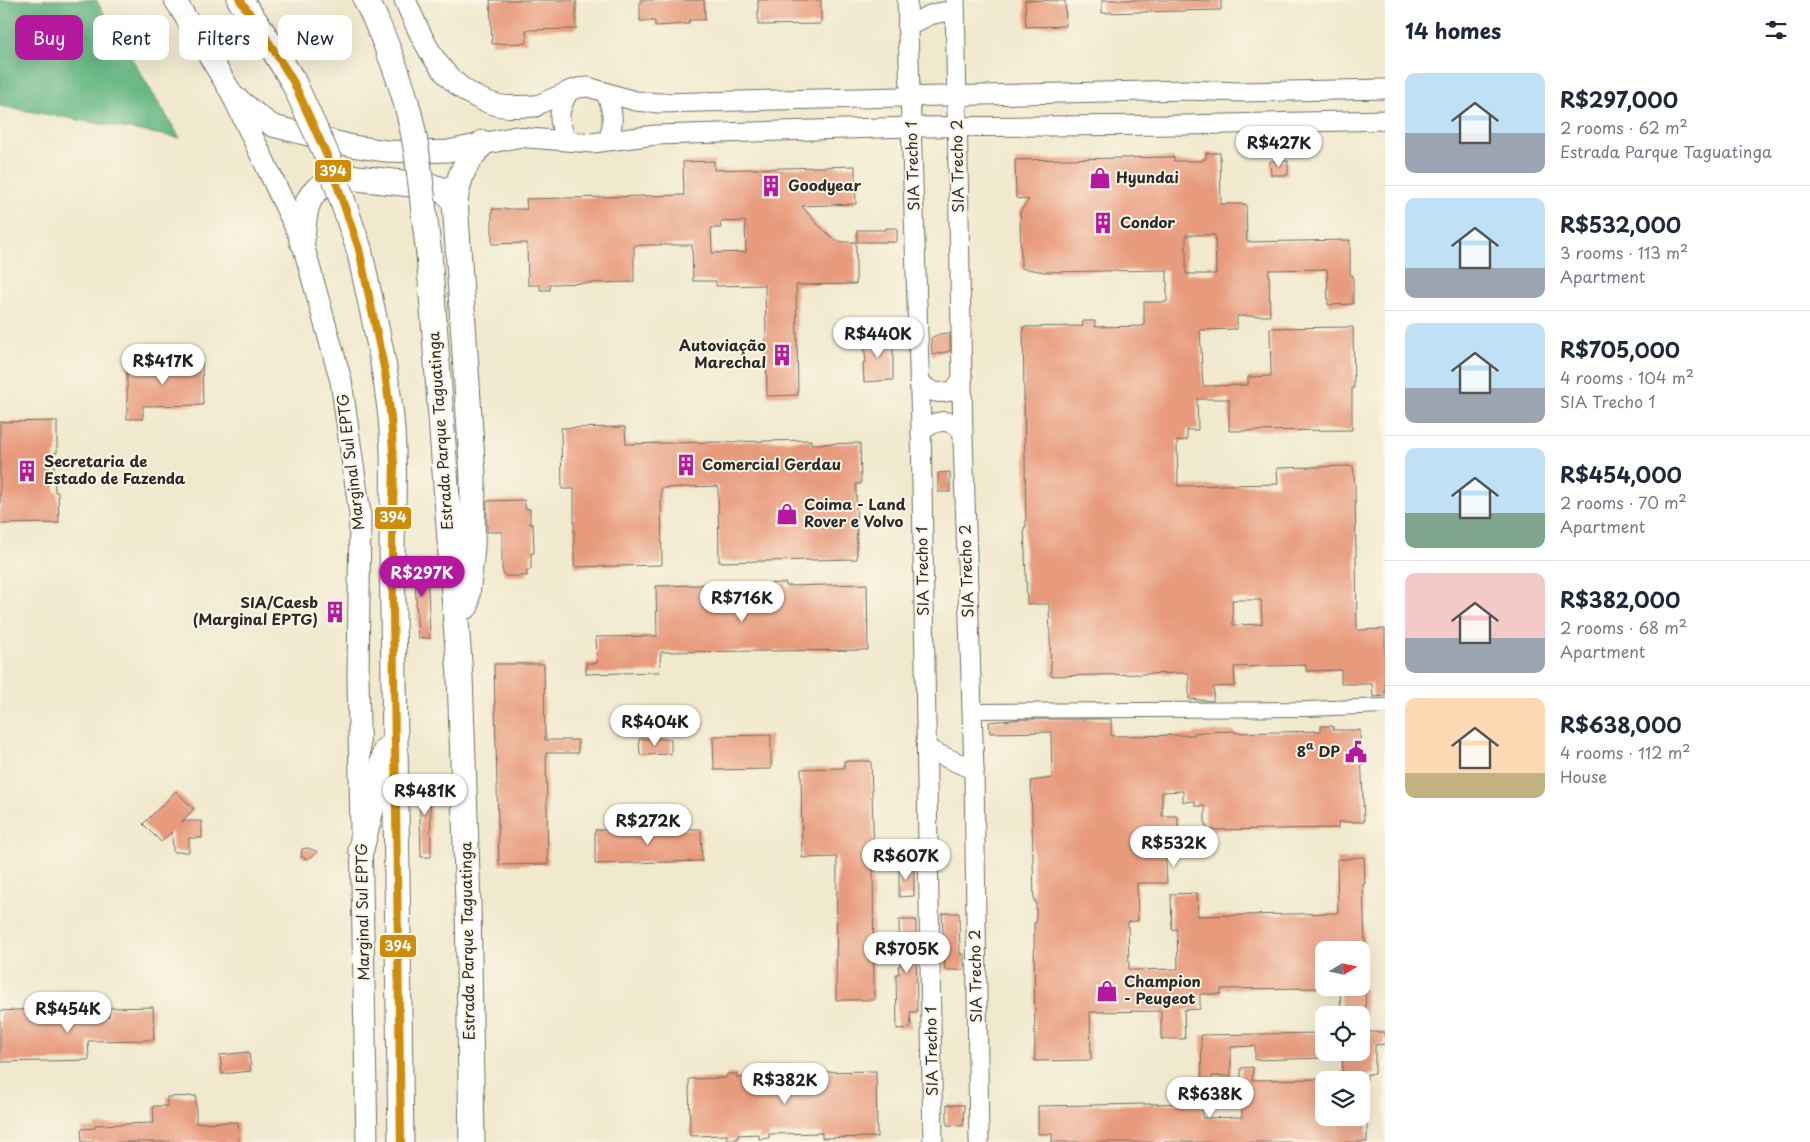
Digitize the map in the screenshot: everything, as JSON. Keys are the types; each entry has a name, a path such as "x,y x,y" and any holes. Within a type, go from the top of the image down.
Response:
{"highway":[{"path":"240,0 293,81 328,158 359,249 385,372 394,465 392,545 401,1142"},
{"name":"Estrada Parque Taguatinga","path":"370,8 392,61 406,104 414,138 429,254 460,676 468,903 472,1142"},
{"path":"460,676 472,547 473,477 455,201 458,181 463,168 471,155 483,143"},
{"path":"302,241 305,211 311,197 317,189 340,178 348,177 429,186 443,190 455,201"},
{"path":"361,849 394,721"}],"main road":[{"name":"Marginal Sul EPTG","path":"175,0 231,92 302,241 341,381 360,514 358,676 367,1142"},
{"path":"404,0 422,38 435,59 460,88 499,105 535,106 578,88 588,88 634,101 659,103 1187,90 1240,92 1385,90"},
{"name":"SIA Trecho 1","path":"907,0 921,433 933,1142"},
{"path":"907,28 928,15 955,6"},
{"name":"SIA Trecho 2","path":"955,6 963,432 974,770 979,1142"},
{"path":"568,141 562,131 559,114 562,103 569,91"},
{"path":"231,92 273,126 352,146 386,151 419,152 448,151 516,137 592,143 656,135 911,127 1186,125 1385,120"},
{"path":"605,92 613,115 612,130 608,140"},
{"path":"919,380 931,391 939,393 954,390 963,378"},
{"path":"921,433 926,427 937,422 948,421 957,424 963,432"},
{"path":"926,749 974,770"}],"street":[{"path":"972,711 1307,709 1385,706"}],"green space":[{"path":"0,0 96,0 105,15 93,15 93,60 133,60 180,138 0,106"}],"building":[{"path":"490,0 576,0 576,29 526,30 527,43 492,44"},
{"path":"640,0 704,0 705,20 689,20 689,24 655,26 655,21 640,21"},
{"path":"758,0 821,0 821,24 758,25"},
{"path":"1025,0 1065,1 1066,26 1026,27"},
{"path":"1102,0 1221,0 1221,10 1102,13"},
{"path":"1206,153 1220,153 1221,204 1246,204 1247,242 1350,240 1350,275 1353,275 1353,304 1328,305 1327,269 1269,270 1270,316 1237,316 1237,329 1200,330 1203,386 1248,385 1248,377 1271,376 1270,328 1353,327 1354,388 1352,388 1352,430 1229,431 1229,399 1197,399 1198,430 1187,430 1187,440 1177,441 1178,486 1278,484 1277,468 1353,466 1355,485 1357,630 1385,629 1385,696 1373,697 1372,684 1341,684 1341,670 1306,671 1306,665 1234,667 1235,686 1214,687 1213,701 1189,699 1189,673 1051,676 1049,604 1027,604 1024,527 1026,527 1023,327 1083,326 1082,321 1095,321 1095,327 1144,326 1144,302 1167,302 1167,270 1045,272 1021,268 1020,211 1029,200 1016,198 1015,160 1174,157 1174,161 1203,161 1203,159 1206,159","holes":["1186,235 1215,235 1216,274 1186,274","1232,600 1261,600 1262,624 1233,625"]},
{"path":"714,161 714,170 855,166 856,204 802,206 817,224 835,240 856,242 856,284 796,285 798,395 767,396 765,285 716,286 716,281 693,281 692,245 634,245 634,282 550,284 550,290 540,290 540,285 528,285 527,243 492,244 492,209 527,209 526,199 684,195 683,162","holes":["745,221 746,252 712,253 711,228 721,228 720,222"]},
{"path":"1270,161 1288,161 1288,175 1271,175"},
{"path":"886,228 897,228 897,242 857,242 857,230 886,230"},
{"path":"884,332 884,343 893,342 893,380 864,382 863,362 866,362 864,344 871,343 870,333"},
{"path":"950,333 950,351 932,355 931,338 939,334"},
{"path":"127,362 202,362 203,405 143,406 143,419 127,419"},
{"name":"Secretaria de Estado de Fazenda","path":"57,421 57,453 54,453 54,472 55,492 58,492 59,523 0,524 0,422"},
{"path":"625,427 626,444 811,440 811,444 860,443 861,484 856,484 857,559 719,562 718,486 661,488 662,565 574,567 574,489 562,489 561,428"},
{"path":"950,472 950,492 938,492 938,473"},
{"path":"524,500 526,509 530,509 530,524 533,524 534,553 531,553 531,570 527,570 527,576 505,576 502,570 502,532 487,532 487,501"},
{"path":"414,560 427,560 430,638 418,638"},
{"path":"786,583 786,586 867,584 868,650 661,652 659,672 586,674 586,663 597,663 596,637 657,636 656,586"},
{"path":"494,664 544,664 545,740 578,740 578,753 546,753 548,864 499,865"},
{"path":"1023,719 1111,719 1111,736 1194,735 1194,733 1204,732 1235,731 1235,733 1321,731 1321,726 1333,726 1333,730 1360,730 1364,822 1338,822 1338,828 1208,830 1207,825 1205,826 1205,806 1195,806 1195,801 1183,802 1183,791 1162,792 1162,816 1176,816 1178,819 1178,840 1176,847 1165,847 1167,883 1137,883 1138,921 1128,922 1129,970 1178,969 1177,929 1172,930 1171,894 1197,893 1198,916 1338,913 1337,859 1364,857 1365,941 1315,941 1315,988 1221,989 1221,994 1200,994 1200,1009 1184,1010 1185,1039 1161,1039 1161,1011 1090,1012 1091,1060 1035,1061 1034,923 1036,923 1036,901 1034,901 1031,781 1052,778 1051,732 990,733 989,722"},
{"path":"771,735 771,769 714,770 713,736"},
{"path":"639,739 671,739 671,754 640,755"},
{"path":"844,761 871,761 874,857 874,1000 836,1000 837,857 802,858 801,769 844,768"},
{"path":"430,775 431,857 421,857 419,776"},
{"path":"176,791 194,809 182,821 202,821 202,838 189,838 189,852 173,852 172,832 161,842 143,824"},
{"path":"701,829 702,861 595,864 595,830"},
{"path":"308,848 318,852 308,859 301,857 302,849"},
{"path":"899,865 914,865 914,896 899,897"},
{"path":"959,913 960,954 964,954 964,970 945,970 942,914"},
{"path":"899,920 916,920 917,1012 910,1012 911,1028 897,1029 896,974 899,974 898,966 900,966"},
{"path":"1340,996 1365,996 1366,1006 1341,1006"},
{"path":"153,1007 154,1040 88,1041 89,1060 0,1062 0,1011 34,1009 34,1019 109,1017 109,1008"},
{"path":"1370,1032 1385,1032 1385,1044 1375,1045 1375,1074 1370,1074 1370,1071 1343,1071 1342,1061 1370,1061"},
{"path":"1315,1033 1315,1058 1255,1060 1255,1046 1231,1047 1231,1076 1212,1076 1213,1083 1202,1083 1201,1035"},
{"path":"249,1052 251,1071 222,1074 220,1055"},
{"path":"1253,1067 1252,1080 1315,1079 1315,1126 1367,1126 1367,1142 1052,1142 1052,1134 1038,1134 1038,1106 1202,1103 1202,1118 1242,1117 1241,1068"},
{"path":"876,1071 877,1137 822,1138 822,1133 769,1134 769,1138 759,1139 759,1134 738,1135 738,1139 727,1139 727,1135 690,1136 689,1079 726,1078 727,1074 737,1074 737,1078 758,1077 758,1073 768,1073 768,1077 789,1077 789,1072 800,1072 800,1076 821,1076 820,1072"},
{"path":"196,1096 196,1123 238,1122 239,1142 82,1142 81,1129 95,1128 95,1125 154,1123 153,1106 167,1106 167,1097"},
{"path":"947,1105 964,1105 963,1126 947,1125"}],"transit line":[{"name":"394","path":"240,0 293,81 328,158 359,249 385,372 394,465 392,545 401,1142"}],"place":[{"name":"Hyundai","path":"1100,178"},
{"name":"Goodyear","path":"771,186"},
{"name":"Condor","path":"1103,223"},
{"name":"Autoviação Marechal","path":"782,355"},
{"name":"Comercial Gerdau","path":"686,465"},
{"name":"Secretaria de Estado de Fazenda","path":"27,471"},
{"name":"Coima - Land Rover e Volvo","path":"787,514"},
{"name":"SIA/Caesb (Marginal EPTG)","path":"335,612"},
{"name":"8ª DP","path":"1356,752"},
{"name":"Champion - Peugeot","path":"1107,991"}]}
